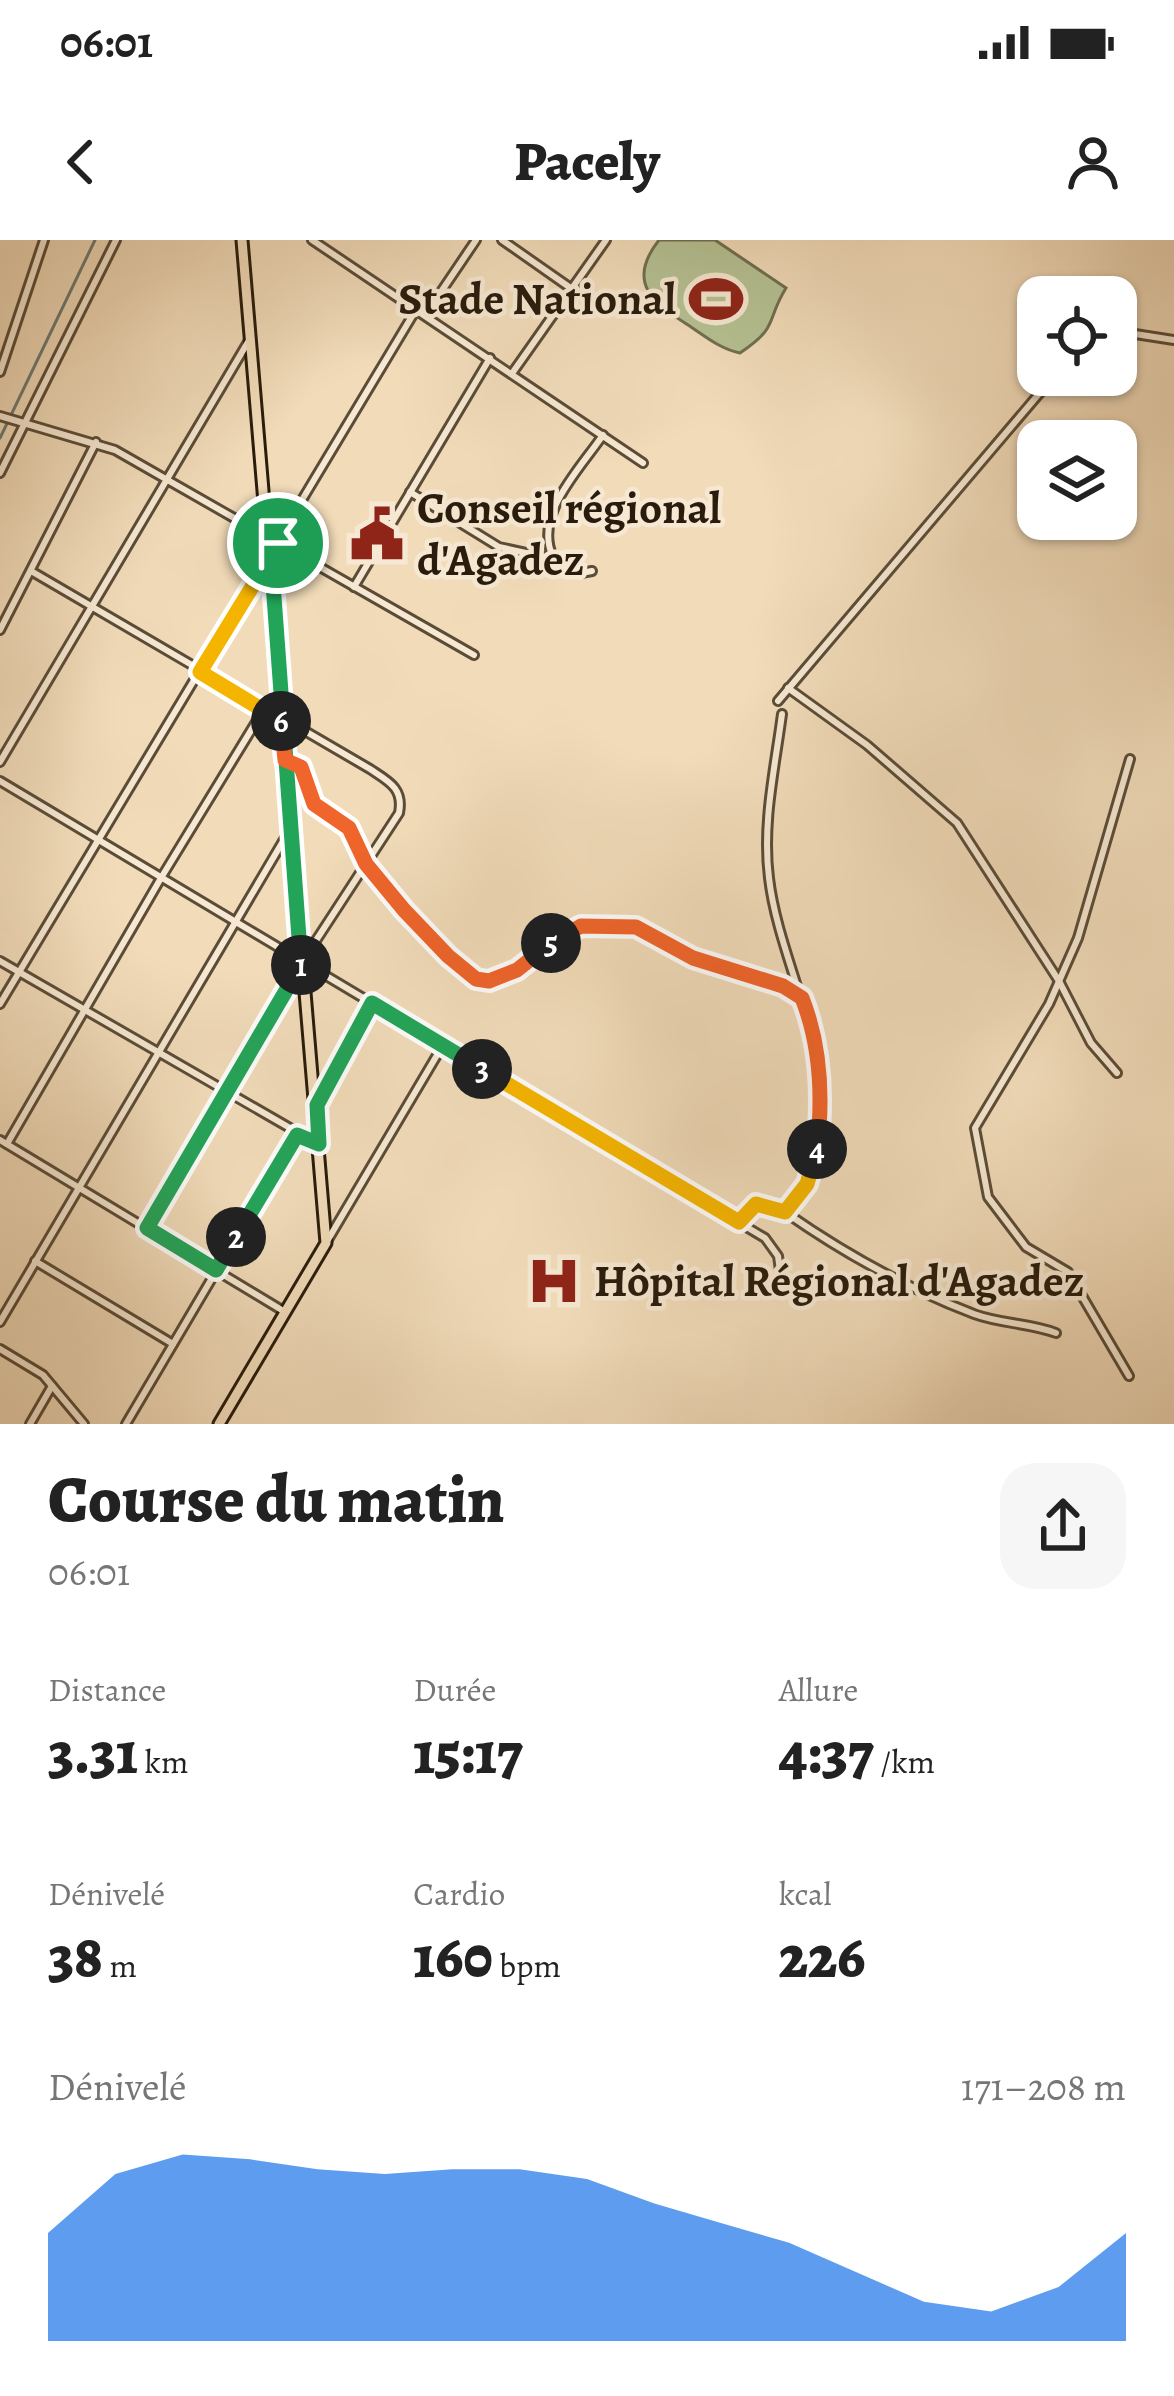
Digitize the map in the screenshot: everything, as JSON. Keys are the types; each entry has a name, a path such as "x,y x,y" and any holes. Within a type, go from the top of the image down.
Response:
{"main road":[{"path":"219,1424 326,1243 281,718 271,556 274,540 249,341 242,240"}],"street":[{"path":"0,372 44,240"},
{"path":"0,473 116,240"},
{"path":"313,240 324,243 643,463"},
{"path":"426,314 476,240"},
{"path":"502,240 572,289"},
{"path":"513,372 606,240"},
{"path":"274,540 417,308"},
{"path":"1137,334 1174,340"},
{"path":"0,762 249,341"},
{"path":"353,587 490,358"},
{"path":"778,701 1036,396"},
{"path":"0,416 96,442 168,477 474,655"},
{"path":"554,559 545,531 554,508 603,435"},
{"path":"0,630 96,442"},
{"path":"410,492 499,547 554,559 581,572 592,571"},
{"path":"0,1004 271,556"},
{"path":"31,571 370,769 401,795 399,813 302,962 147,1228"},
{"path":"788,688 868,745 957,823 1059,981 1091,1043 1117,1073"},
{"path":"264,710 3,1142 285,1312"},
{"path":"782,714 767,813 768,876 777,927 818,1062 822,1112 817,1154 807,1184 785,1212"},
{"path":"1129,1376 1069,1271 1026,1247 988,1197 975,1128 1059,981 1078,938 1130,759"},
{"path":"285,760 301,767 314,804 349,828 366,864 404,910 476,979 489,981 517,970 581,926 636,927 693,958 783,986 802,998"},
{"path":"0,781 739,1222 773,1245 781,1278"},
{"path":"0,1322 291,828"},
{"path":"0,961 319,1144"},
{"path":"317,1105 372,1003"},
{"path":"326,1243 443,1045"},
{"path":"126,1424 297,1135"},
{"path":"739,1222 756,1204 785,1212 932,1296 980,1316 1056,1333"},
{"path":"35,1261 173,1344"},
{"path":"0,1349 43,1375 84,1424"},
{"path":"30,1424 52,1386"}],"green space":[{"name":"Stade National","path":"659,240 715,240 786,288 761,336 740,353 733,351 654,299 644,279 649,255"}],"waterway":[{"path":"0,438 95,240"}],"place":[{"name":"Stade National","path":"716,299"},
{"name":"Conseil régional d'Agadez","path":"377,534"},
{"name":"Hôpital Régional d'Agadez","path":"554,1281"}],"route":[{"path":"278,543 269,538 271,556 200,672 281,718 285,760 301,767 310,799 349,828 366,864 448,956 476,979 489,981 517,970 581,926 636,927 693,958 783,986 802,998 818,1062 822,1112 817,1154 807,1184 785,1212 756,1204 739,1222 372,1003 317,1105 319,1144 297,1135 216,1270 147,1228 302,962 281,718 271,556 278,543"}]}
